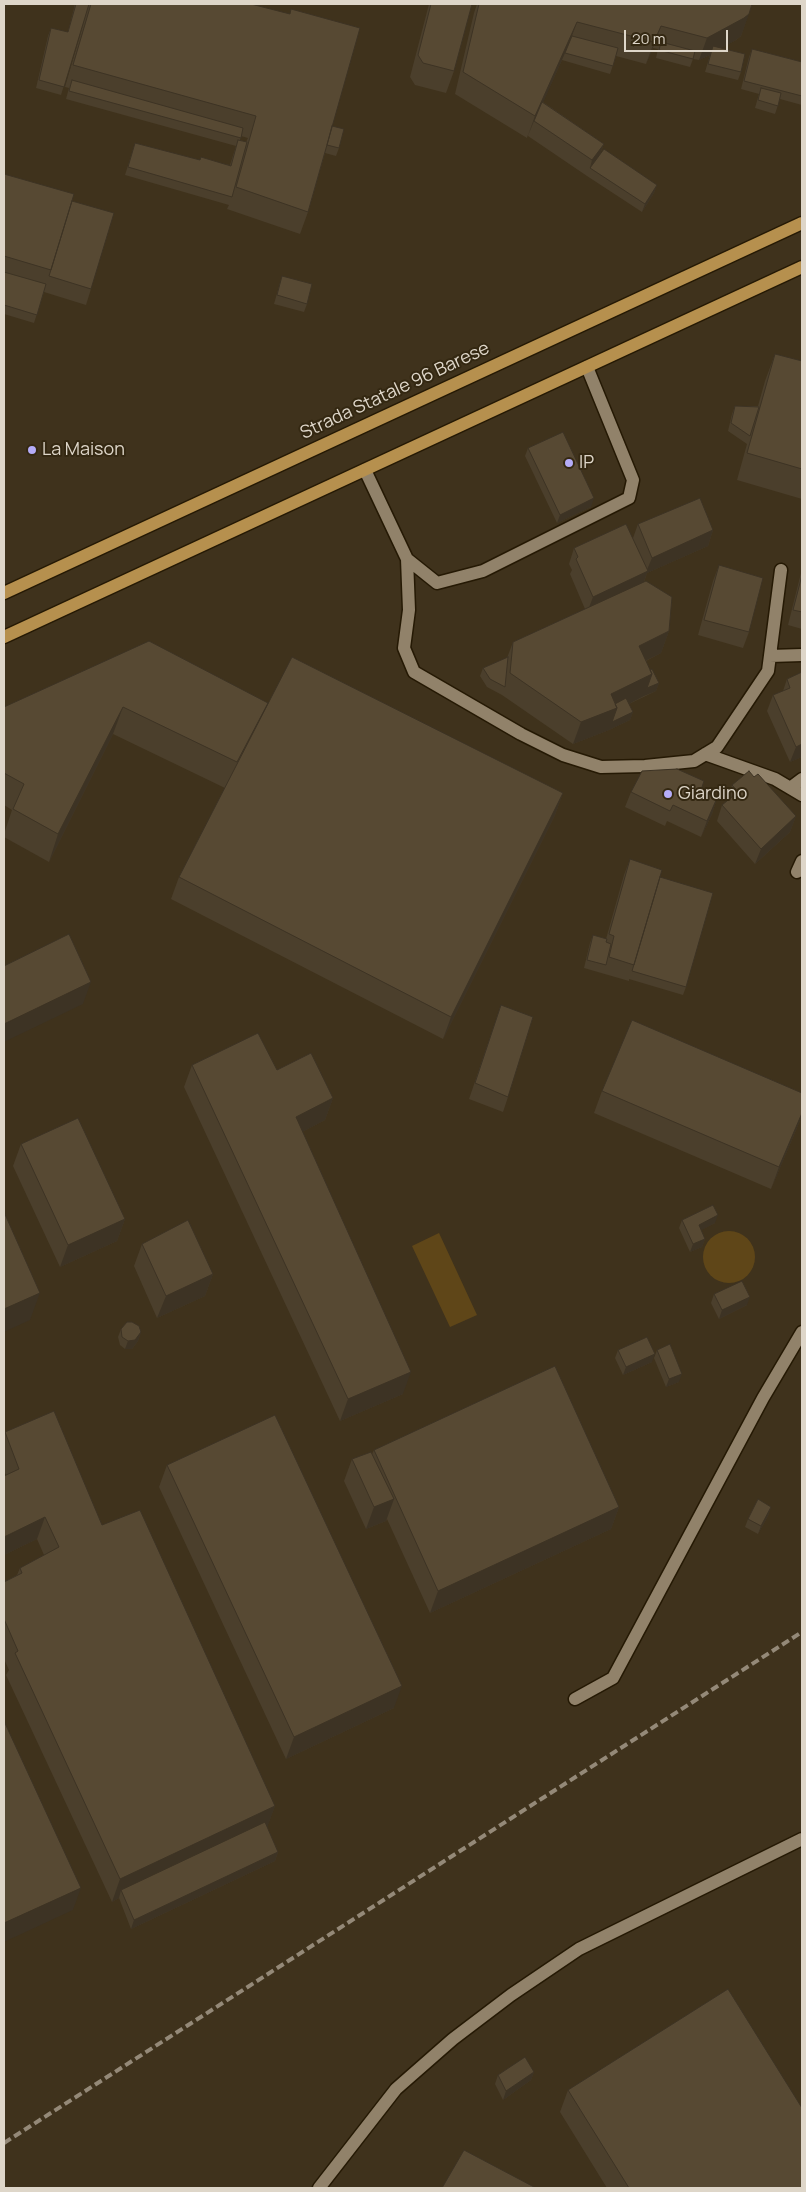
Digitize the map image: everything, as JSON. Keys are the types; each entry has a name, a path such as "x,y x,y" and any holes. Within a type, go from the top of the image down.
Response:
{"main road":[{"name":"Strada Statale 96 Barese","path":"4,593 802,223"},
{"path":"4,637 802,268"}],"street":[{"path":"407,559 437,583 483,571 629,498 633,480 587,367"},
{"path":"365,470 407,559 409,610 404,648 414,672 513,730 563,755 601,767 645,766 694,761 717,747 743,711 768,670 781,570"},
{"path":"770,656 802,655"},
{"path":"705,754 775,779 802,795"},
{"path":"790,788 802,779"},
{"path":"575,1699 612,1678 763,1398 802,1332"},
{"path":"319,2188 396,2089 453,2039 510,1995 579,1949 802,1838"}],"shaded area":[{"path":"724,1231 734,1231 748,1238 755,1252 755,1262 748,1276 734,1283 724,1283 714,1279 707,1272 703,1262 703,1252 707,1242 714,1235"},
{"path":"439,1233 477,1315 450,1327 412,1246"}],"building":[{"path":"76,4 89,4 64,87 39,80 51,28 68,32"},
{"path":"91,4 251,4 290,14 291,9 360,28 308,212 236,187 256,116 73,65"},
{"path":"431,4 472,4 454,71 423,63 418,55"},
{"path":"479,4 752,4 749,14 744,18 707,38 661,26 654,42 577,22 535,116 463,72"},
{"path":"572,36 618,48 613,66 565,53"},
{"path":"661,42 695,51 693,59 659,50"},
{"path":"713,46 745,54 741,72 708,64"},
{"path":"752,49 802,62 802,96 744,81"},
{"path":"72,80 243,128 241,138 69,91"},
{"path":"761,88 781,93 778,106 758,100"},
{"path":"542,102 604,144 592,160 534,121"},
{"path":"332,126 344,129 339,148 327,145"},
{"path":"238,140 247,142 232,197 128,167 135,143 200,160 201,157 231,166"},
{"path":"604,149 657,185 645,204 590,168"},
{"path":"4,174 74,194 51,270 4,256"},
{"path":"72,201 114,213 91,289 49,276"},
{"path":"4,272 46,284 37,315 4,305"},
{"path":"282,276 312,284 307,304 277,295"},
{"path":"775,354 802,361 802,469 747,453"},
{"path":"735,406 759,407 750,436 731,423"},
{"path":"563,432 594,498 560,515 528,448"},
{"path":"700,498 713,530 652,558 638,524"},
{"path":"626,524 648,571 593,597 576,559 578,557 574,548"},
{"path":"719,565 763,578 749,632 704,620"},
{"path":"802,575 802,612 793,610"},
{"path":"646,581 672,597 669,631 639,646 652,674 611,694 617,708 581,722 510,673 513,642"},
{"path":"149,641 268,703 237,762 123,707 58,834 13,809 24,784 4,773 4,707"},
{"path":"292,657 563,793 451,1017 179,877"},
{"path":"508,657 505,687 490,679 483,668"},
{"path":"652,669 659,683 647,688 652,674 650,670"},
{"path":"802,672 802,744 796,747 773,695 790,688 787,679"},
{"path":"626,698 633,712 612,722 617,708 615,704"},
{"path":"677,769 704,781 701,790 717,798 707,821 673,805 670,811 631,792 642,771"},
{"path":"749,771 754,777 758,774 796,816 761,849 722,805 738,792 732,785"},
{"path":"630,859 662,870 634,965 609,957 614,936 609,934"},
{"path":"660,877 713,893 686,987 632,971"},
{"path":"69,934 91,982 4,1024 4,966"},
{"path":"593,935 607,939 606,942 611,944 606,965 587,960"},
{"path":"501,1005 533,1017 508,1097 475,1083"},
{"path":"632,1020 802,1093 802,1113 779,1167 602,1091"},
{"path":"258,1033 277,1070 311,1053 333,1098 296,1117 411,1372 348,1399 192,1065"},
{"path":"78,1118 125,1219 68,1245 21,1144"},
{"path":"713,1205 718,1215 699,1225 705,1239 693,1244 682,1220"},
{"path":"4,1212 40,1293 4,1309"},
{"path":"188,1220 213,1274 166,1296 142,1244"},
{"path":"742,1281 750,1297 722,1310 714,1294"},
{"path":"127,1322 132,1322 139,1326 141,1332 135,1340 128,1341 122,1337 121,1329"},
{"path":"647,1337 655,1354 626,1367 618,1350"},
{"path":"670,1344 682,1374 669,1379 657,1350"},
{"path":"555,1366 619,1507 438,1591 374,1450"},
{"path":"54,1411 102,1525 140,1510 275,1806 120,1879 15,1653 18,1651 4,1619 4,1582 22,1573 20,1568 59,1547 45,1517 4,1537 4,1476 19,1469 5,1432"},
{"path":"275,1415 402,1686 294,1737 167,1465"},
{"path":"371,1452 394,1499 374,1507 352,1459"},
{"path":"758,1499 771,1507 761,1526 748,1519"},
{"path":"4,1721 81,1888 4,1923"},
{"path":"265,1822 278,1852 134,1920 121,1890"},
{"path":"728,1989 802,2108 802,2188 629,2188 568,2090"},
{"path":"525,2057 534,2072 506,2091 498,2075"},
{"path":"464,2150 536,2188 442,2188"}],"railway":[{"path":"4,2143 802,1632"}],"place":[{"name":"La Maison","path":"32,450"},
{"name":"IP","path":"569,463"},
{"name":"Giardino","path":"668,794"}]}
